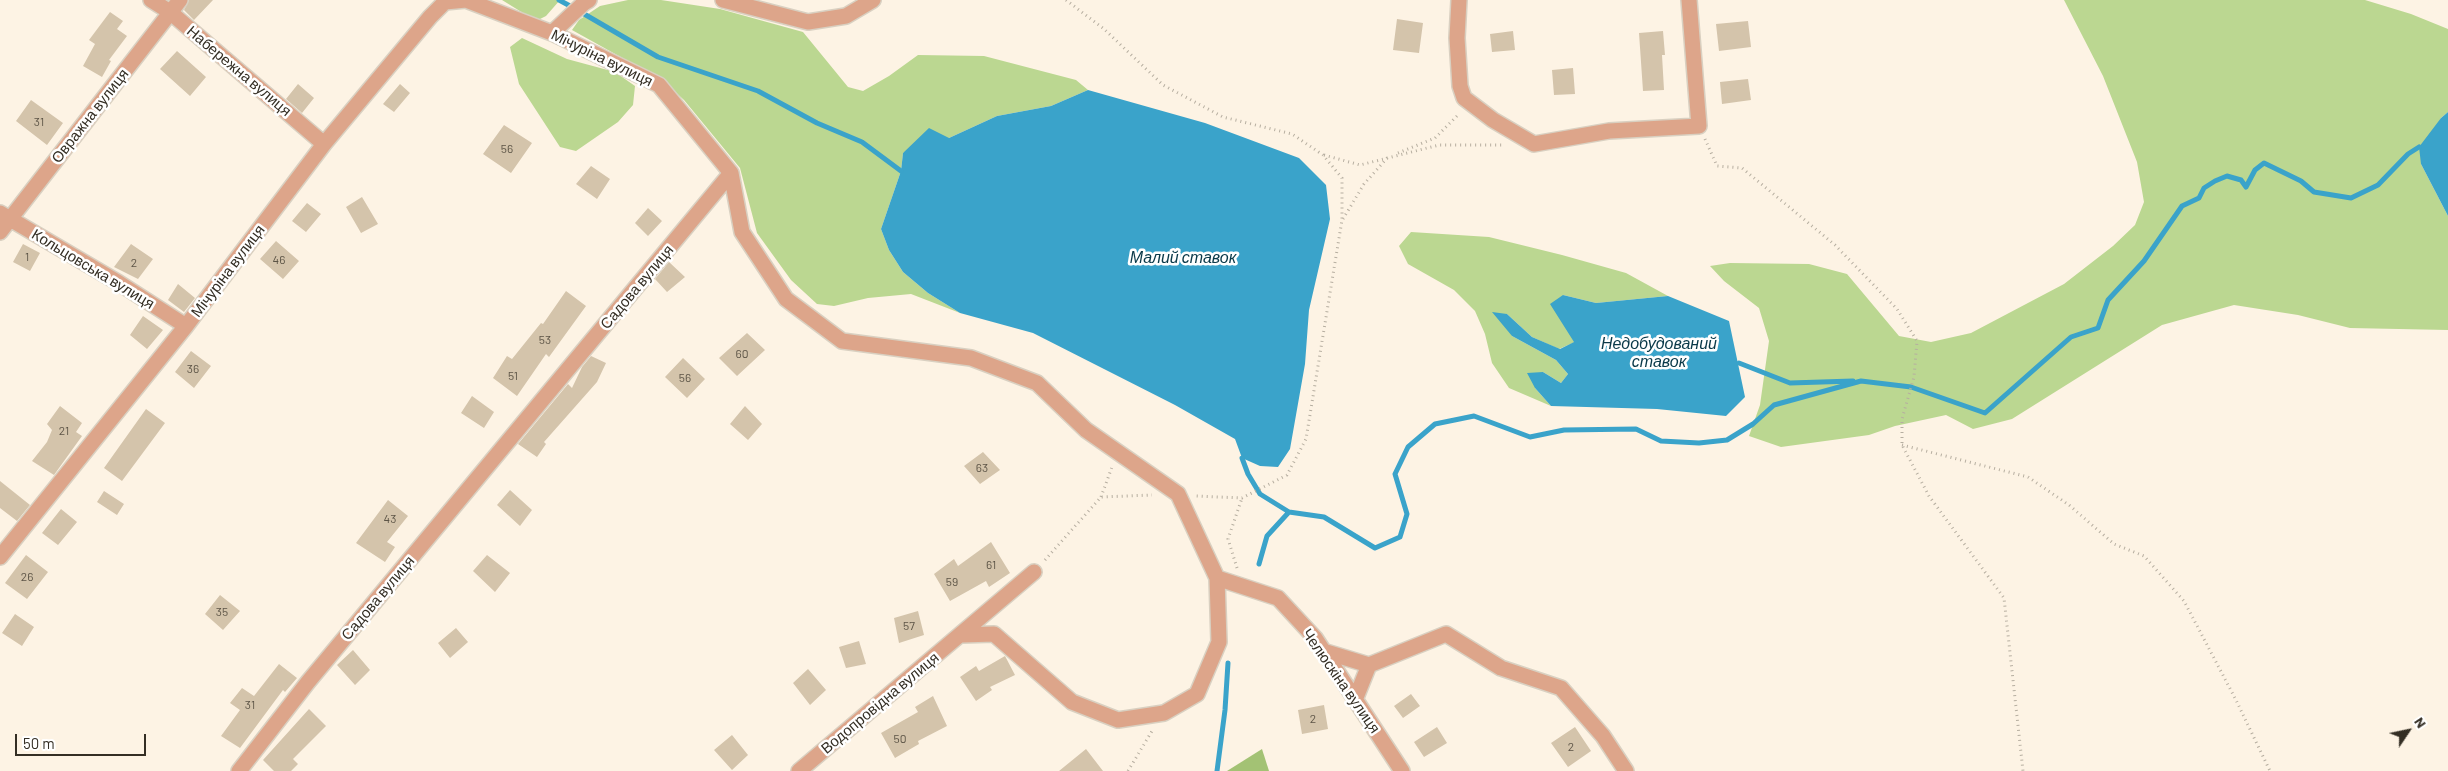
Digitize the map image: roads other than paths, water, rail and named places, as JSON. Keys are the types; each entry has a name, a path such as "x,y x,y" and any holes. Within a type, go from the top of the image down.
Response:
{"street":[{"name":"Набережна вулиця","path":"151,0 170,12 324,144"},
{"name":"Овражна вулиця","path":"0,232 5,216 180,0"},
{"name":"Мічуріна вулиця","path":"0,557 186,326 324,144 430,17 446,2 466,0 552,33 659,85 731,173"},
{"path":"552,33 589,0"},
{"path":"723,0 808,22 846,16 873,0"},
{"path":"1459,0 1457,38 1460,86 1464,98 1493,120 1534,144 1609,131 1699,126 1689,0"},
{"path":"731,173 742,232 786,299 842,341 971,358 1037,383 1086,430 1178,494 1217,578 1219,642 1197,694 1164,713 1118,720 1072,702 994,634 962,635"},
{"name":"Садова вулиця","path":"240,771 308,682 731,173"},
{"name":"Кольцовська вулиця","path":"5,216 119,283 186,326"},
{"name":"Водопровідна вулиця","path":"799,771 962,635 1034,572"},
{"name":"Челюскіна вулиця","path":"1217,578 1278,598 1315,638 1402,771"},
{"path":"1323,651 1369,664 1446,634 1501,668 1562,688 1603,736 1626,771"},
{"path":"1355,700 1369,664"}],"water":[{"name":"Малий ставок","path":"1088,90 1205,123 1299,158 1326,185 1330,219 1309,310 1305,364 1290,449 1278,467 1260,466 1242,458 1235,439 1175,405 1033,333 960,313 928,293 903,272 889,250 881,229 901,171 903,153 929,128 949,138 997,116 1051,106"},
{"path":"2448,112 2448,216 2421,164 2419,147 2441,118"},
{"name":"Недобудований ставок","path":"1563,295 1596,303 1668,296 1729,321 1745,397 1726,416 1657,409 1551,406 1535,388 1527,373 1543,372 1561,383 1568,374 1556,360 1512,336 1492,312 1507,314 1532,337 1560,349 1574,342 1550,304"}],"waterway":[{"path":"559,0 572,7"},
{"path":"579,11 658,57 758,91 817,123 862,142 901,171"},
{"path":"1242,458 1248,474 1260,494 1289,512 1324,517 1375,548 1400,537 1407,514 1395,474 1408,447 1435,424 1474,416 1530,437 1564,430 1636,429 1661,441 1699,443 1727,440 1753,424 1774,405 1861,381 1911,387 1985,413 2071,337 2098,328 2108,300 2144,261 2182,206 2199,198 2204,188 2215,181 2227,176 2241,180 2246,187 2255,170 2264,163 2301,181 2314,192 2351,198 2378,185 2408,154 2419,147"},
{"path":"1739,363 1790,383 1853,381"},
{"path":"1259,564 1267,536 1289,512"},
{"path":"1217,771 1225,710 1228,663"}]}
